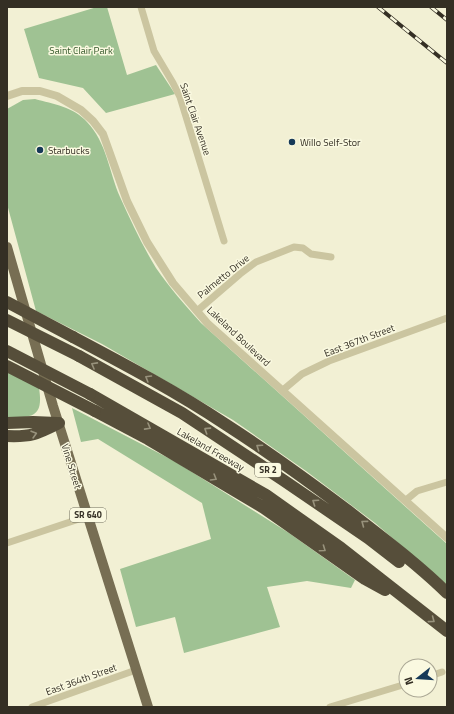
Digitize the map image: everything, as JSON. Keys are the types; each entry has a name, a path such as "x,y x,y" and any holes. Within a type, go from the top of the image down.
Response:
{"highway":[{"path":"7,302 143,374 224,423 301,475 436,582 447,593"},
{"name":"Lakeland Freeway","path":"7,320 79,356 182,413 368,538 447,600"},
{"name":"Lakeland Freeway","path":"7,350 90,394 266,495 342,548 447,631"},
{"path":"7,366 148,438 264,508 365,579 418,609"},
{"path":"7,423 59,423"},
{"path":"7,436 25,437 38,434 59,423"}],"main road":[{"name":"Vine Street","path":"7,247 59,423 148,707"}],"street":[{"name":"Saint Clair Avenue","path":"141,7 154,51 180,97 224,241"},
{"name":"Lakeland Boulevard","path":"7,96 22,91 40,91 57,96 81,110 93,121 103,134 127,201 147,242 173,283 208,324 447,538"},
{"name":"Palmetto Drive","path":"197,311 256,262 294,247 303,248 311,254 331,257"},
{"name":"East 367th Street","path":"283,390 302,374 329,361 447,318"},
{"path":"406,500 417,491 447,482"},
{"path":"7,543 88,516"},
{"name":"East 364th Street","path":"32,707 136,670"},
{"path":"438,673 442,672"},
{"path":"330,707 398,686"}],"green space":[{"name":"Saint Clair Park","path":"97,7 107,7 127,75 156,65 175,94 106,113 83,88 39,78 24,29"},
{"path":"35,99 70,109 82,117 94,130 107,158 120,197 151,259 166,282 201,323 447,544 447,585 375,523 306,471 233,420 102,344 36,311 7,204 7,109 23,100"},
{"path":"7,372 39,388 39,406 34,414 23,417 7,418"},
{"path":"72,408 176,462 289,533 355,580 351,588 307,581 267,587 280,627 184,653 175,617 136,627 120,569 211,539 202,503 98,439 81,442"}],"railway":[{"path":"378,7 447,63"},
{"path":"431,7 447,20"}],"place":[{"name":"Willo Self-Stor","path":"292,142"},
{"name":"Starbucks","path":"40,150"}]}
